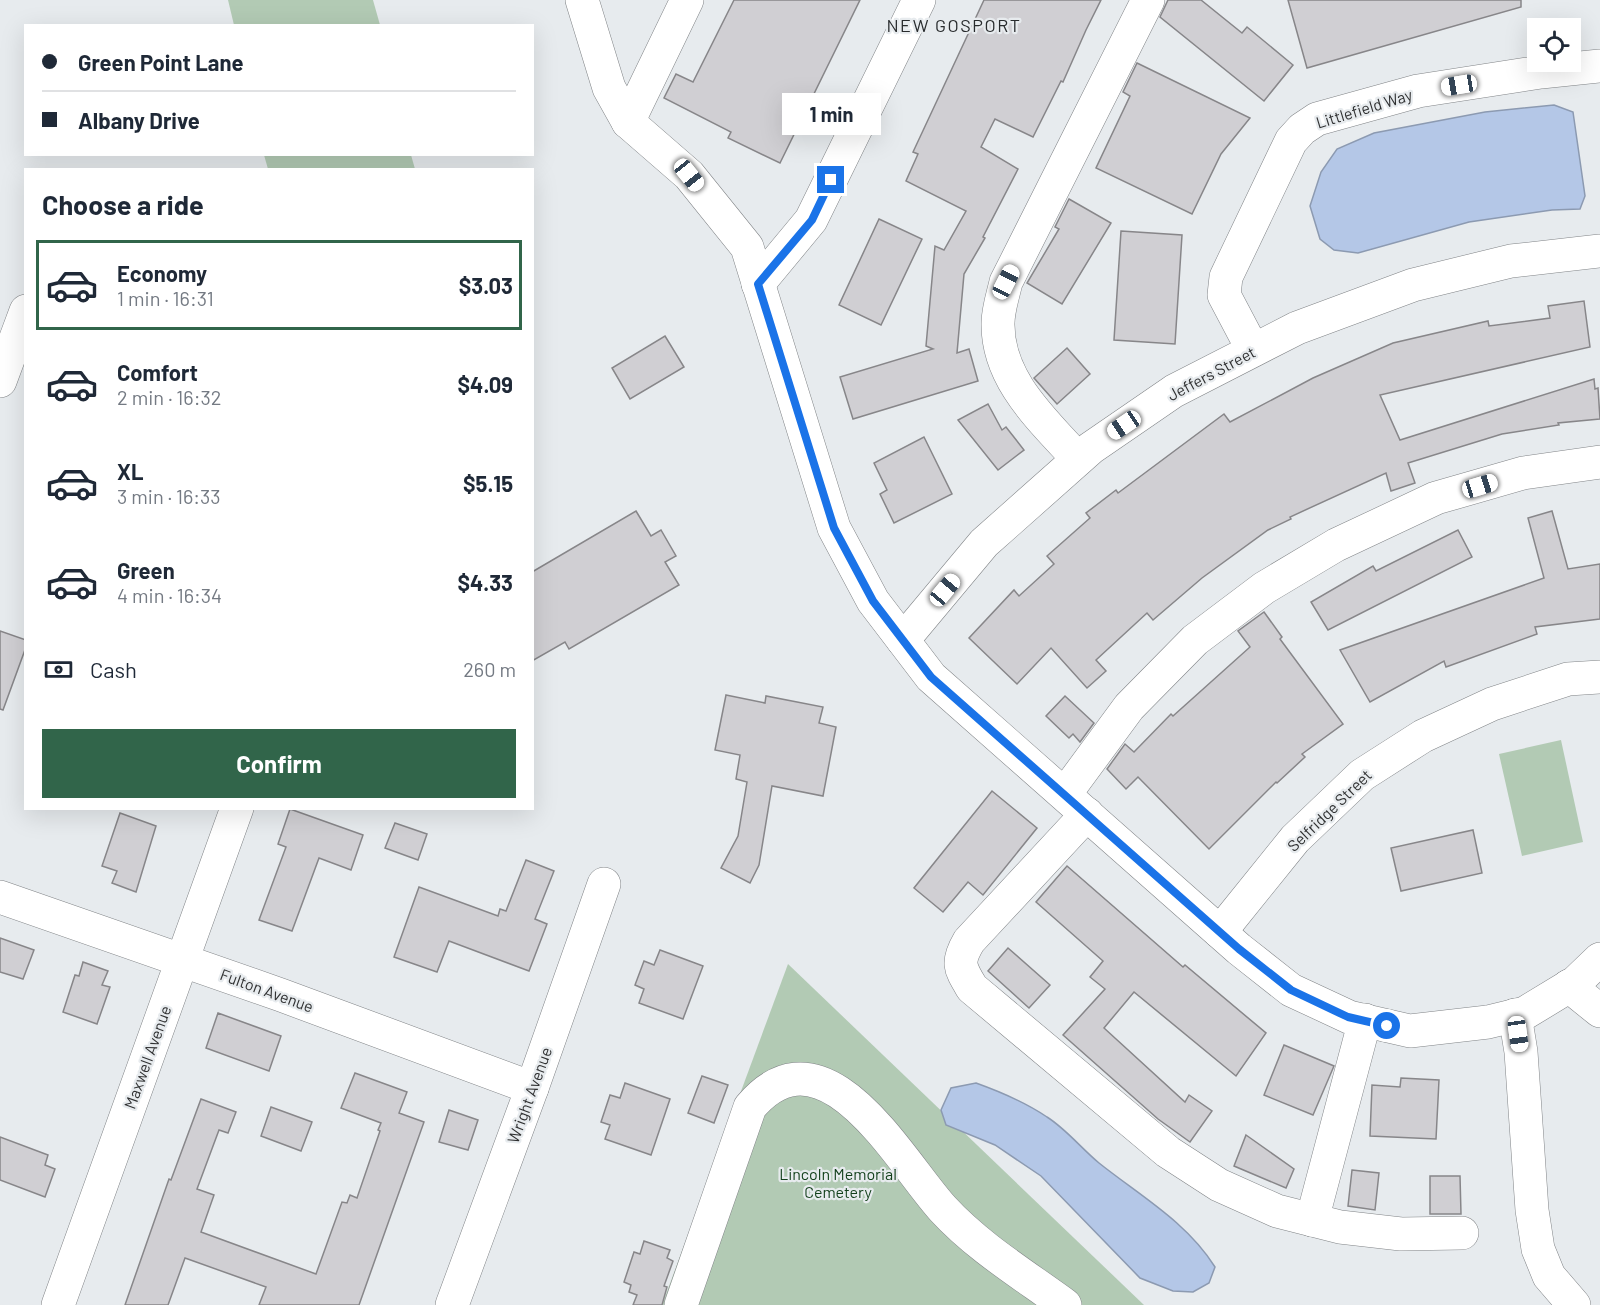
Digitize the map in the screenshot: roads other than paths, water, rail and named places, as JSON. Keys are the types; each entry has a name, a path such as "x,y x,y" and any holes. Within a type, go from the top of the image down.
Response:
{"street":[{"path":"582,0 609,88 628,122 689,175 747,247 834,528 873,601 931,677 1220,932 1291,990 1348,1017 1410,1030 1488,1022 1525,1013 1576,982 1600,959"},
{"path":"628,122 687,0"},
{"path":"758,284 812,220 919,0"},
{"path":"1078,459 1022,395 1002,358 998,322 1006,282 1148,0"},
{"name":"Littlefield Way","path":"1253,350 1224,296 1226,277 1291,141 1302,129 1317,119 1418,91 1541,72 1600,66"},
{"name":"Jeffers Street","path":"903,640 984,543 1091,448 1174,391 1297,328 1413,285 1511,261 1600,251"},
{"path":"0,381 24,316"},
{"path":"1462,1233 1401,1234 1340,1227 1277,1211 1219,1185 1168,1152 972,988 960,968 961,954 1076,804 1129,707 1196,640 1264,588 1336,545 1436,498 1523,473 1600,462"},
{"name":"Selfridge Street","path":"1220,932 1295,839 1362,775 1423,736 1492,704 1568,680 1600,676"},
{"name":"Maxwell Avenue","path":"58,1305 236,810"},
{"name":"Wright Avenue","path":"452,1305 604,884"},
{"name":"Fulton Avenue","path":"0,897 181,960 532,1088"},
{"path":"1569,986 1600,1011"},
{"path":"1515,1015 1521,1052 1538,1249 1549,1276 1574,1305"},
{"path":"1312,1220 1365,1020"},
{"path":"681,1305 750,1107 762,1092 775,1084 794,1079 816,1082 838,1090 868,1117 902,1155 943,1209 978,1241 1065,1305"}],"water":[{"path":"1554,105 1573,112 1585,196 1580,209 1552,210 1469,222 1358,253 1334,250 1320,239 1310,206 1321,172 1337,149 1374,133 1485,112"},
{"path":"976,1083 1021,1102 1054,1122 1099,1163 1162,1210 1191,1236 1215,1267 1209,1283 1193,1292 1173,1291 1140,1278 1041,1176 995,1145 946,1125 941,1110 951,1088"}],"district":[{"name":"NEW GOSPORT","path":"954,25"}],"park label":[{"name":"Lincoln Memorial Cemetery","path":"838,1182"}]}
